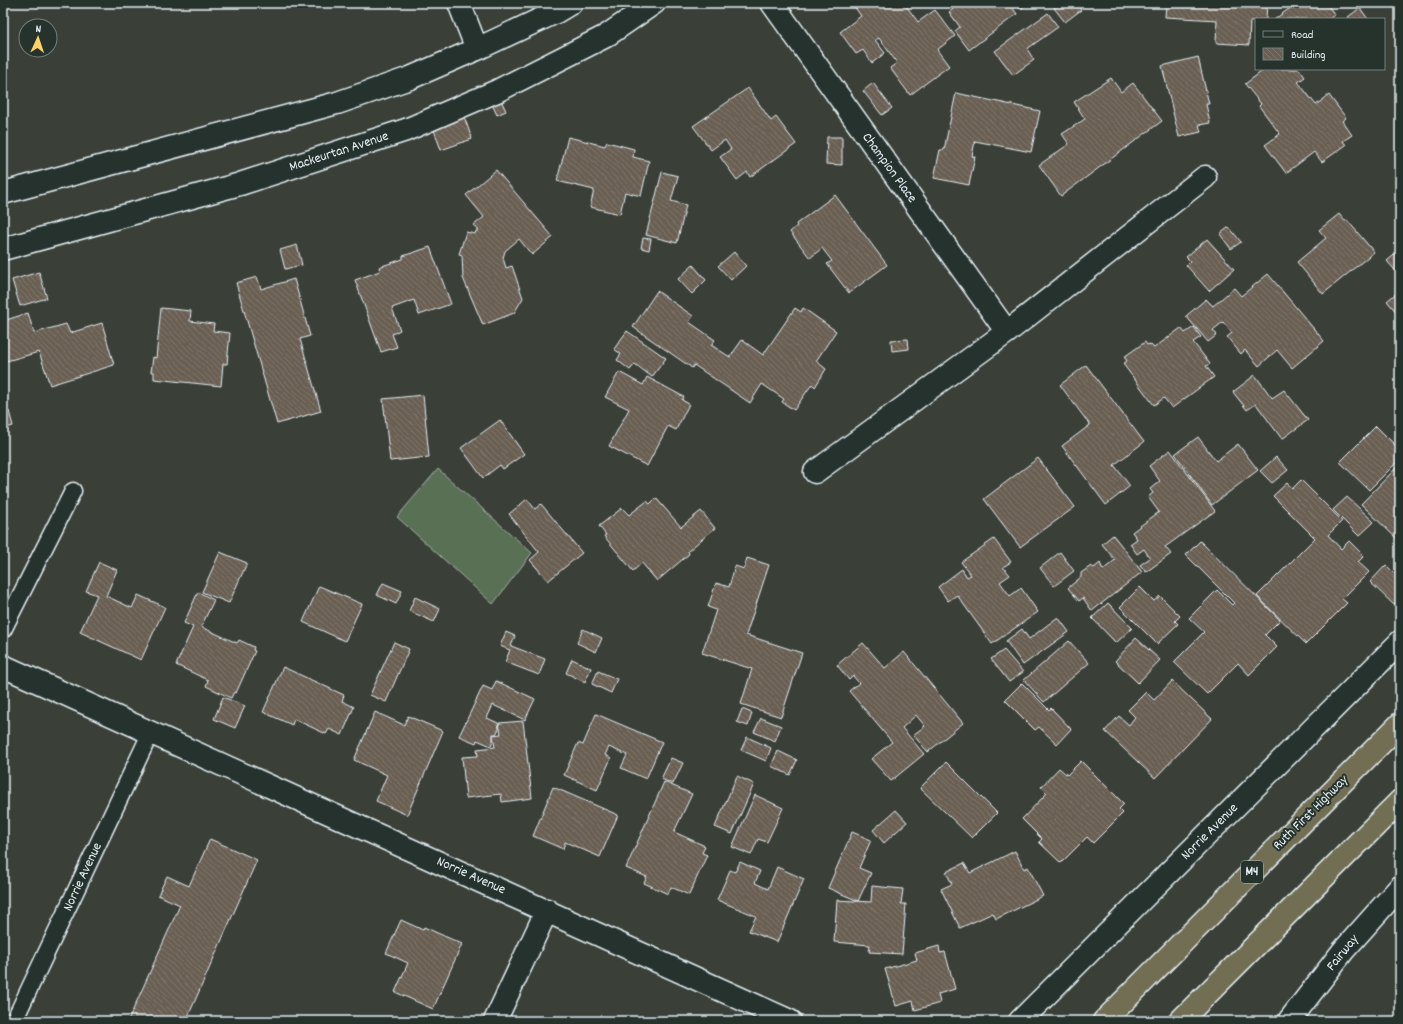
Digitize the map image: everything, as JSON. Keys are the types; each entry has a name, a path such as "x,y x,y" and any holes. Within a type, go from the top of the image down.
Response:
{"highway":[{"name":"Ruth First Highway","path":"1104,1021 1400,724"},
{"path":"1180,1021 1400,801"}],"street":[{"path":"459,3 477,49"},
{"path":"3,193 337,103 410,78 477,49 556,12 571,3"},
{"name":"Mackeurtan Avenue","path":"3,249 240,184 406,130 497,92 606,36 654,3"},
{"name":"Champion Place","path":"772,3 1007,332"},
{"path":"815,472 1007,332 1205,177"},
{"name":"Norrie Avenue","path":"1020,1021 1400,642"},
{"name":"Norrie Avenue","path":"3,666 547,910 790,1021"},
{"name":"Fairway","path":"1290,1021 1343,950 1400,887"},
{"path":"496,1021 547,910"}],"lane":[{"path":"3,630 73,492"},
{"name":"Norrie Avenue","path":"14,1021 151,732"}],"green space":[{"path":"438,469 532,553 493,604 397,517"}],"building":[{"path":"852,3 904,3 918,22 935,10 955,36 937,50 949,66 910,95 890,68 897,63 879,38 875,40 885,53 872,63 863,50 856,54 840,32 861,16"},
{"path":"961,3 1009,3 1017,14 969,50 955,31 960,27 949,12"},
{"path":"1016,3 1029,3 1020,9"},
{"path":"1061,3 1076,3 1081,10 1065,22 1054,8"},
{"path":"1166,3 1267,3 1266,18 1255,18 1255,20 1250,21 1249,45 1216,43 1217,20 1165,17"},
{"path":"1297,3 1326,3 1335,15 1330,18 1276,18"},
{"path":"1360,8 1367,18 1348,18"},
{"path":"1048,13 1058,27 1027,49 1034,60 1013,75 995,51"},
{"path":"1198,57 1209,104 1206,104 1210,123 1199,125 1201,132 1179,137 1162,66"},
{"path":"1264,70 1300,70 1305,77 1298,82 1316,105 1329,95 1346,118 1342,121 1352,135 1343,141 1346,145 1322,162 1314,152 1286,173 1265,145 1280,134 1259,106 1261,104 1245,84"},
{"path":"1111,78 1121,92 1133,83 1162,121 1061,196 1039,165 1069,144 1062,134 1085,119 1074,102"},
{"path":"873,83 892,108 882,115 863,91"},
{"path":"748,88 771,121 776,117 796,144 750,177 747,172 737,180 720,157 731,149 725,140 711,150 693,126"},
{"path":"956,93 1040,111 1031,152 975,141 972,156 975,157 969,185 934,178 940,150 944,150"},
{"path":"500,98 506,111 497,115 491,102"},
{"path":"464,116 472,139 441,150 433,127"},
{"path":"568,137 605,146 607,142 634,149 633,157 649,161 641,196 625,192 620,214 590,207 594,190 557,181"},
{"path":"827,137 842,137 842,165 826,164"},
{"path":"496,170 553,237 532,255 519,239 505,251 503,258 506,268 512,266 523,298 514,313 483,325 463,278 462,255 459,254 466,232 475,234 476,231 479,231 474,225 484,217 466,195"},
{"path":"662,172 678,176 671,201 686,205 677,243 646,235"},
{"path":"835,195 887,265 849,293 827,264 832,261 822,248 810,258 790,232 797,226 796,224"},
{"path":"1339,214 1345,221 1347,220 1374,252 1323,294 1297,262 1326,238 1319,230"},
{"path":"1229,227 1241,242 1231,249 1220,234"},
{"path":"643,238 651,239 649,250 641,248"},
{"path":"1207,239 1234,269 1209,291 1186,265 1190,261 1186,257"},
{"path":"297,245 302,265 285,269 280,250"},
{"path":"430,247 451,304 419,315 414,300 392,308 400,330 392,334 397,347 381,352 355,280 380,271 379,267 403,259 403,256"},
{"path":"1400,250 1400,276 1387,261"},
{"path":"734,252 746,266 731,280 718,266"},
{"path":"693,265 706,280 692,294 678,279"},
{"path":"39,272 47,298 20,306 12,280"},
{"path":"1268,274 1324,341 1292,368 1277,350 1259,366 1245,350 1241,354 1227,337 1232,333 1223,322 1213,330 1217,335 1208,342 1186,316 1206,299 1213,306 1234,288 1241,296"},
{"path":"257,277 261,289 294,279 310,336 300,339 321,411 277,424 236,283"},
{"path":"1400,290 1400,312 1398,314 1387,301"},
{"path":"657,291 693,316 689,322 715,340 711,345 730,357 742,340 763,355 795,308 801,312 803,308 836,331 816,361 826,369 815,387 812,384 794,410 782,402 784,399 762,384 750,403 694,365 692,368 633,327"},
{"path":"161,308 191,311 190,321 214,324 213,331 230,333 227,364 223,364 221,386 154,379 154,372 151,372 153,357 156,358"},
{"path":"28,313 34,333 66,324 70,333 102,323 114,365 50,385 39,352 3,362 3,321"},
{"path":"1194,327 1201,337 1193,342 1210,364 1206,366 1214,377 1172,408 1164,398 1154,405 1123,364 1127,361 1124,357 1145,342 1147,345 1150,344 1154,348 1181,328 1185,333"},
{"path":"627,331 666,358 652,377 635,364 630,370 617,360 621,354 614,349"},
{"path":"908,339 909,349 892,351 891,340"},
{"path":"1086,365 1144,442 1114,465 1130,486 1106,505 1062,446 1090,425 1060,385"},
{"path":"619,372 643,385 647,377 684,397 682,400 689,404 676,430 668,426 647,466 609,446 629,409 605,397"},
{"path":"1255,375 1272,398 1284,390 1308,420 1282,439 1256,404 1247,410 1233,392"},
{"path":"423,395 429,457 390,461 383,399"},
{"path":"9,411 13,426 3,429 3,413"},
{"path":"500,420 524,454 503,469 500,465 483,478 461,448"},
{"path":"1376,426 1400,450 1400,459 1369,490 1340,462"},
{"path":"1198,437 1216,461 1238,444 1258,470 1212,505 1175,454"},
{"path":"1170,450 1215,511 1165,547 1171,554 1146,572 1140,565 1150,558 1144,549 1137,554 1130,544 1137,539 1132,532 1159,512 1148,497 1153,493 1150,489 1160,481 1149,466"},
{"path":"1276,457 1288,470 1272,483 1260,471"},
{"path":"1038,458 1075,507 1020,547 984,499"},
{"path":"1400,464 1400,538 1398,540 1361,504"},
{"path":"1301,480 1342,521 1328,535 1341,549 1349,541 1364,556 1358,562 1369,572 1342,599 1347,603 1306,644 1257,596 1315,538 1273,496 1287,483 1292,489"},
{"path":"1347,497 1374,522 1359,536 1333,510"},
{"path":"656,498 681,527 701,511 715,528 688,551 689,554 657,581 642,563 633,571 604,536 606,535 599,526 622,508 629,515 647,501 650,504"},
{"path":"527,499 535,509 541,504 582,553 548,581 530,560 539,552 509,514"},
{"path":"3,525 9,528 3,541"},
{"path":"1113,535 1142,572 1092,611 1083,598 1079,601 1068,588 1081,577 1081,573 1091,566 1094,568 1100,563 1103,570 1115,560 1102,544"},
{"path":"994,539 1011,562 1003,567 1010,575 1000,582 1010,596 1021,588 1038,612 992,644 957,595 948,601 938,587 962,569 967,577 971,575 961,562"},
{"path":"1200,541 1280,620 1265,635 1277,647 1249,675 1238,663 1207,694 1174,662 1204,632 1189,618 1217,590 1232,605 1234,603 1186,555"},
{"path":"220,552 247,563 229,603 202,592"},
{"path":"1060,552 1074,571 1054,586 1040,568"},
{"path":"747,558 769,565 746,635 802,653 781,717 741,704 752,669 702,653 716,610 708,607 716,583 729,587 735,566 744,569"},
{"path":"99,562 117,570 106,596 132,608 138,595 165,607 141,660 80,632 97,595 86,591"},
{"path":"1386,565 1400,579 1400,598 1394,605 1370,582"},
{"path":"383,583 402,591 396,604 377,595"},
{"path":"319,586 362,604 345,641 303,622"},
{"path":"1140,587 1154,601 1160,596 1180,616 1175,621 1178,624 1157,644 1120,607"},
{"path":"198,592 214,600 201,627 237,643 239,640 254,647 253,650 255,651 236,693 234,692 231,698 206,686 208,680 176,665 193,627 184,623"},
{"path":"415,597 440,609 434,622 409,611"},
{"path":"1108,603 1132,628 1116,643 1092,618"},
{"path":"1058,617 1069,632 1023,665 1006,641 1022,629 1029,639"},
{"path":"583,629 602,638 596,652 577,643"},
{"path":"506,632 515,636 511,646 545,659 539,675 505,662 510,650 500,646"},
{"path":"1136,638 1160,660 1138,683 1115,661"},
{"path":"1069,641 1089,663 1044,702 1024,680"},
{"path":"394,642 409,649 386,702 370,695"},
{"path":"863,643 885,668 904,652 963,723 928,752 913,735 925,726 916,715 902,728 924,754 891,781 871,759 892,742 849,691 859,683 853,676 849,680 837,665"},
{"path":"1004,650 1023,672 1009,682 991,659"},
{"path":"572,659 591,668 585,682 566,673"},
{"path":"283,667 344,695 342,701 354,707 342,735 329,729 326,734 294,719 292,725 263,712"},
{"path":"598,671 617,679 611,693 592,684"},
{"path":"496,681 535,699 525,720 493,705 487,718 498,723 499,729 496,734 493,734 491,746 477,740 476,743 459,736 483,686 492,690"},
{"path":"1172,681 1212,719 1155,778 1105,731 1119,716 1129,725 1135,717 1128,710 1146,692 1154,700"},
{"path":"1022,683 1049,710 1051,708 1071,729 1057,744 1039,727 1035,730 1005,700"},
{"path":"223,697 245,706 235,728 214,719"},
{"path":"742,709 752,713 748,726 737,722"},
{"path":"375,712 404,725 408,716 443,731 407,815 376,801 387,775 354,760"},
{"path":"596,714 662,742 646,779 621,768 627,755 609,747 605,755 611,758 597,790 564,775 578,743 583,745"},
{"path":"761,718 781,726 775,741 754,732"},
{"path":"523,721 532,798 502,802 501,794 466,798 462,757 478,756 477,749 495,747 493,735 501,734 499,723"},
{"path":"747,737 771,748 766,761 741,750"},
{"path":"778,751 797,760 790,775 771,766"},
{"path":"671,758 683,763 673,784 661,779"},
{"path":"1081,761 1124,804 1119,809 1123,813 1093,843 1087,837 1061,863 1039,842 1042,839 1022,819 1047,793 1041,787 1059,768 1067,775"},
{"path":"946,762 997,813 972,838 920,788"},
{"path":"737,776 754,784 732,834 715,827"},
{"path":"664,782 692,794 674,832 705,846 702,853 707,855 689,895 671,887 668,894 644,883 647,877 626,868"},
{"path":"553,787 618,815 600,857 565,842 563,849 533,836"},
{"path":"755,795 783,808 767,842 758,839 751,855 732,847"},
{"path":"896,810 907,822 884,843 873,830"},
{"path":"852,832 871,840 859,868 871,873 858,901 828,888"},
{"path":"210,839 257,860 186,1021 128,1021 180,905 158,895 167,876 189,886"},
{"path":"1015,851 1024,869 1028,867 1043,896 996,919 993,913 960,928 941,889 952,884 946,872 964,863 970,873"},
{"path":"740,862 760,871 755,883 768,889 777,867 804,879 777,942 749,931 756,916 717,900 730,870 735,872"},
{"path":"872,886 903,889 901,904 906,904 902,954 869,952 870,945 834,942 837,900 871,902"},
{"path":"401,920 423,930 424,927 462,944 433,1009 395,992 408,963 386,953"},
{"path":"939,946 940,953 945,952 955,989 938,994 940,1003 915,1010 913,1001 896,1006 885,969 917,960 915,953"},
{"path":"614,1016 625,1021 611,1021"}]}
